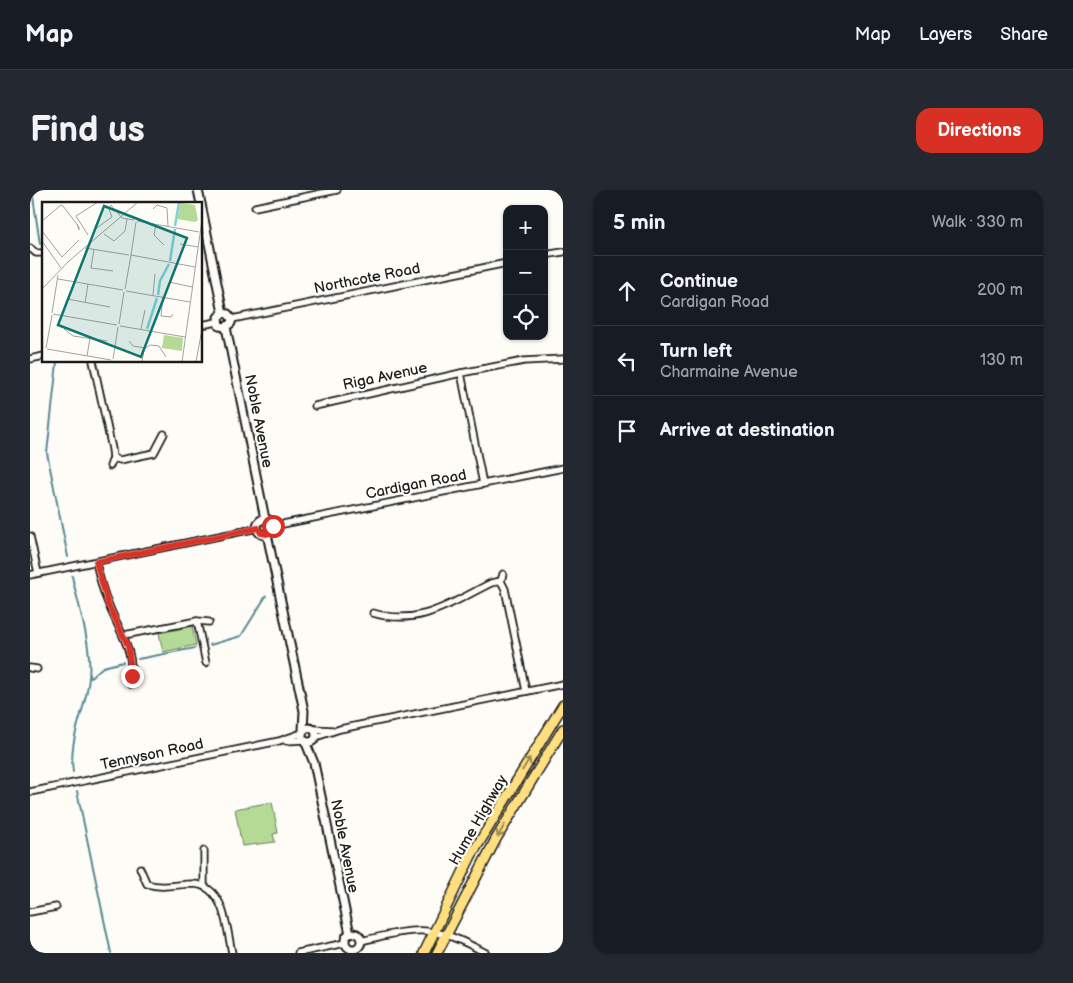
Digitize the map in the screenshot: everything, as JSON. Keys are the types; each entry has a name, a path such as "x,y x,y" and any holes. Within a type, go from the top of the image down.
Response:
{"highway":[{"name":"Hume Highway","path":"424,953 471,856 563,705"},
{"name":"Hume Highway","path":"436,953 496,839 563,730"}],"street":[{"path":"255,207 337,190"},
{"path":"202,209 223,313"},
{"path":"30,246 36,253 42,252"},
{"path":"548,255 563,252"},
{"name":"Northcote Road","path":"232,319 503,264"},
{"path":"217,322 219,326 226,327 231,323 230,315 223,313"},
{"path":"217,322 219,315 223,313"},
{"path":"202,325 217,322"},
{"name":"Noble Avenue","path":"226,327 265,519"},
{"name":"Riga Avenue","path":"315,406 461,372 524,361 563,359"},
{"path":"93,362 113,458 110,466"},
{"path":"461,372 483,484"},
{"path":"113,458 120,460 154,453 164,434"},
{"name":"Cardigan Road","path":"273,526 563,468"},
{"path":"265,519 270,521 273,526 272,531 267,534 261,533 258,528 259,522 265,519"},
{"path":"30,575 258,528"},
{"name":"Noble Avenue","path":"267,534 304,711 314,733 314,762"},
{"path":"30,536 38,573"},
{"path":"96,562 108,604 124,635 131,663 130,684"},
{"path":"503,574 500,581 504,589 526,691"},
{"path":"373,613 398,619 434,612 491,583 500,581"},
{"path":"124,635 196,621 209,622"},
{"path":"196,621 206,663"},
{"path":"30,668 37,668"},
{"path":"303,736 563,684"},
{"name":"Noble Avenue","path":"304,711 303,736 314,762 350,934"},
{"path":"303,736 314,733"},
{"name":"Tennyson Road","path":"30,792 303,736"},
{"path":"204,851 204,886"},
{"path":"140,868 147,884 158,887 195,884 204,886 220,901 232,953"},
{"path":"30,912 56,907"},
{"path":"361,941 362,945 357,951 346,943 344,938 350,934 361,941 421,929 435,930 446,933 486,953"},
{"path":"298,953 346,943"}],"green space":[{"path":"192,626 196,645 163,652 159,633"},
{"path":"272,802 278,833 273,834 275,842 242,846 235,809"}],"waterway":[{"path":"32,190 40,244"},
{"path":"57,363 47,453 68,557"},
{"path":"72,576 89,653 89,678 85,702 73,747 73,772"},
{"path":"210,645 241,636 266,596"},
{"path":"138,659 195,648"},
{"path":"90,678 103,667 123,662"},
{"path":"77,791 111,953"}],"route":[{"path":"132,676 128,646 103,591 96,562 258,528 261,533 267,534 272,531 273,526"}]}
